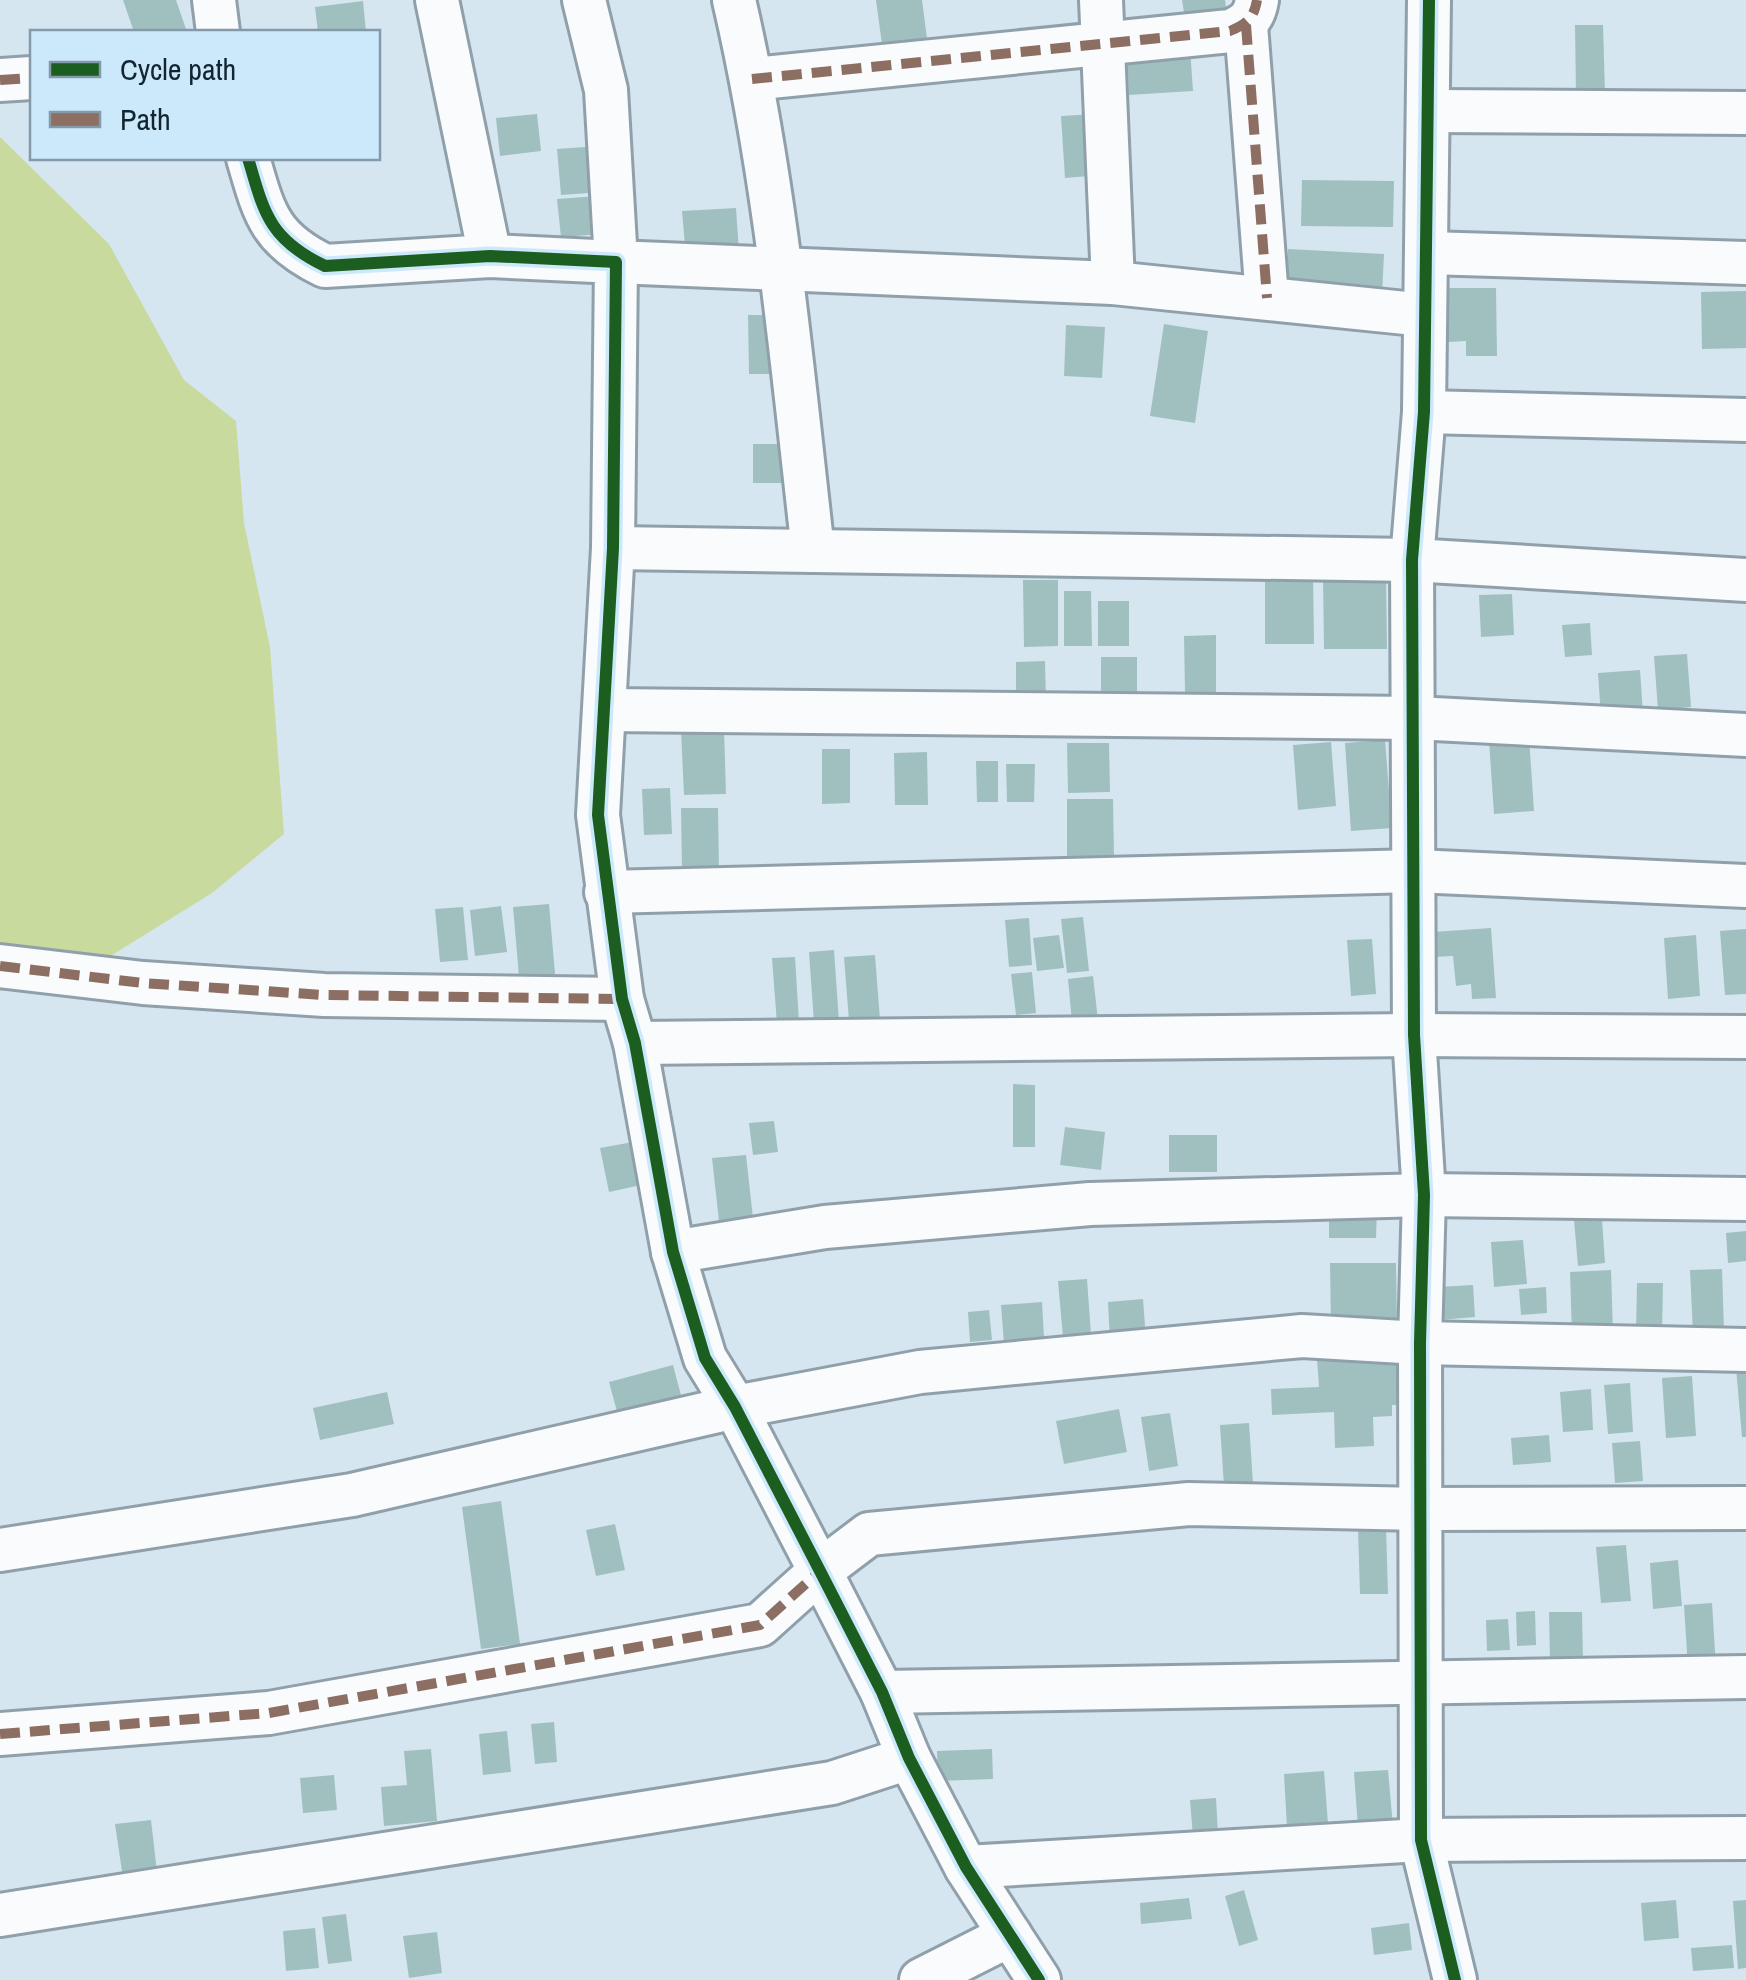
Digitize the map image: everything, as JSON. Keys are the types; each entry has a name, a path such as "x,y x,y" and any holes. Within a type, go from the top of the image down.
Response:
{"street":[{"path":"214,0 218,30"},
{"path":"437,0 490,256"},
{"path":"584,0 606,90 616,262 614,548 598,814 622,999 635,1043 673,1252 705,1358 882,1692 908,1758 966,1866 1039,1980"},
{"path":"734,0 752,79 781,271 813,551"},
{"path":"1101,0 1113,283"},
{"path":"1429,0 1424,412 1412,560 1414,1035 1424,1195 1420,1343 1421,1840 1455,1980"},
{"path":"752,79 1230,31 1251,12"},
{"path":"1251,12 1267,298"},
{"path":"0,80 30,78"},
{"path":"1428,110 1746,113"},
{"path":"249,160 264,214 282,238 303,256 325,266 490,256 1113,283 1426,314"},
{"path":"1428,252 1746,263"},
{"path":"1424,412 1746,420"},
{"path":"614,548 1412,560 1746,580"},
{"path":"605,710 1415,718 1746,735"},
{"path":"606,892 1415,871 1746,886"},
{"path":"0,966 144,983 324,994 622,999"},
{"path":"635,1043 1414,1035 1746,1037"},
{"path":"673,1252 825,1227 1090,1204 1424,1195 1746,1199"},
{"path":"0,1550 352,1495 734,1407 920,1372 1302,1336 1420,1343 1746,1350"},
{"path":"0,1734 269,1712 760,1625 820,1571 869,1534 1189,1504 1422,1509 1746,1508"},
{"path":"882,1692 1746,1677"},
{"path":"0,1915 832,1783 908,1758"},
{"path":"966,1866 1421,1840 1746,1838"},
{"path":"921,1980 1010,1935"}],"green space":[{"path":"0,137 109,244 184,380 236,421 244,523 270,647 284,834 212,893 80,975 0,991"}],"building":[{"path":"123,0 176,0 186,30 133,30"},
{"path":"876,0 922,0 928,46 883,52"},
{"path":"1182,0 1225,0 1228,19 1186,25"},
{"path":"363,1 366,30 318,30 315,7"},
{"path":"1575,25 1603,25 1605,94 1576,95"},
{"path":"1190,48 1193,91 1129,95 1127,52"},
{"path":"537,114 541,151 500,156 496,118"},
{"path":"1096,114 1101,175 1065,178 1061,116"},
{"path":"599,146 603,192 561,195 557,149"},
{"path":"1302,180 1394,181 1393,227 1301,226"},
{"path":"598,196 602,234 561,237 557,199"},
{"path":"736,208 739,252 686,257 682,211"},
{"path":"1288,249 1384,254 1382,296 1287,292"},
{"path":"1447,288 1496,288 1497,356 1466,356 1466,341 1448,342"},
{"path":"1746,291 1746,348 1702,349 1701,292"},
{"path":"748,315 784,315 784,374 749,374"},
{"path":"1164,324 1208,331 1195,423 1150,416"},
{"path":"1066,325 1105,327 1102,378 1064,376"},
{"path":"753,444 801,444 801,483 753,483"},
{"path":"1313,571 1314,644 1265,644 1265,572"},
{"path":"1386,575 1387,649 1324,649 1323,576"},
{"path":"1023,580 1058,580 1058,646 1024,647"},
{"path":"1064,591 1091,591 1092,646 1064,646"},
{"path":"1512,594 1514,635 1481,637 1479,595"},
{"path":"1098,601 1129,601 1129,646 1098,646"},
{"path":"1590,623 1592,655 1565,657 1562,625"},
{"path":"1216,635 1216,692 1185,692 1184,636"},
{"path":"1687,654 1691,707 1658,710 1654,656"},
{"path":"1101,657 1137,657 1137,712 1101,713"},
{"path":"1045,661 1046,702 1016,701 1016,662"},
{"path":"1640,670 1643,714 1601,717 1598,673"},
{"path":"724,729 726,794 684,795 681,731"},
{"path":"1529,737 1534,811 1494,814 1489,740"},
{"path":"1385,740 1392,828 1351,831 1345,743"},
{"path":"1331,742 1336,806 1298,810 1293,745"},
{"path":"1067,743 1109,743 1110,792 1068,793"},
{"path":"822,749 850,749 850,803 822,804"},
{"path":"927,752 928,805 895,805 894,753"},
{"path":"976,761 998,761 998,802 977,802"},
{"path":"1006,764 1035,764 1034,802 1007,802"},
{"path":"670,788 672,834 644,835 642,789"},
{"path":"1067,799 1113,799 1114,858 1067,859"},
{"path":"681,808 718,808 719,872 682,872"},
{"path":"549,904 555,974 519,976 513,907"},
{"path":"501,906 507,952 475,956 470,910"},
{"path":"463,907 468,960 440,962 435,909"},
{"path":"1083,917 1089,971 1067,973 1061,919"},
{"path":"1029,918 1032,965 1009,967 1005,920"},
{"path":"1491,928 1496,998 1472,999 1471,984 1456,986 1453,956 1435,957 1433,932"},
{"path":"1746,929 1746,994 1725,995 1720,931"},
{"path":"1059,935 1064,968 1037,971 1033,938"},
{"path":"1696,935 1700,996 1668,999 1664,938"},
{"path":"1372,939 1376,994 1351,996 1347,940"},
{"path":"834,950 839,1022 814,1023 809,952"},
{"path":"875,955 880,1020 849,1021 844,957"},
{"path":"795,957 799,1022 777,1024 772,958"},
{"path":"1032,972 1036,1013 1016,1015 1011,974"},
{"path":"1093,976 1098,1020 1072,1022 1068,979"},
{"path":"1013,1084 1035,1085 1035,1147 1013,1147"},
{"path":"774,1121 778,1152 753,1155 749,1123"},
{"path":"1065,1127 1105,1132 1101,1170 1060,1165"},
{"path":"1169,1135 1217,1135 1217,1172 1169,1172"},
{"path":"633,1142 641,1185 609,1192 600,1148"},
{"path":"746,1155 753,1218 719,1221 712,1158"},
{"path":"1601,1205 1605,1263 1578,1266 1573,1208"},
{"path":"1329,1206 1377,1207 1376,1238 1329,1238"},
{"path":"1746,1231 1746,1261 1728,1263 1726,1233"},
{"path":"1523,1240 1527,1284 1494,1287 1491,1242"},
{"path":"1330,1263 1396,1263 1397,1326 1331,1327"},
{"path":"1722,1269 1724,1332 1693,1334 1690,1270"},
{"path":"1611,1270 1613,1333 1572,1334 1570,1272"},
{"path":"1087,1279 1091,1335 1063,1337 1058,1281"},
{"path":"1637,1283 1663,1283 1662,1333 1636,1333"},
{"path":"1473,1285 1475,1317 1439,1320 1437,1287"},
{"path":"1546,1287 1547,1313 1521,1315 1519,1289"},
{"path":"1143,1299 1146,1340 1110,1342 1108,1302"},
{"path":"1042,1302 1045,1355 1005,1357 1001,1305"},
{"path":"989,1310 992,1340 970,1342 968,1312"},
{"path":"1398,1347 1401,1405 1392,1405 1392,1416 1373,1417 1374,1446 1335,1448 1334,1412 1272,1415 1271,1389 1319,1387 1317,1359 1359,1356"},
{"path":"673,1365 683,1403 619,1419 609,1382"},
{"path":"1746,1367 1746,1437 1742,1437 1736,1368"},
{"path":"1692,1376 1696,1436 1666,1438 1662,1378"},
{"path":"1630,1383 1633,1432 1608,1434 1604,1385"},
{"path":"1591,1389 1593,1430 1563,1432 1560,1392"},
{"path":"387,1392 394,1424 320,1440 313,1408"},
{"path":"1119,1409 1127,1452 1064,1464 1056,1421"},
{"path":"1170,1413 1178,1466 1149,1471 1141,1417"},
{"path":"1249,1423 1253,1484 1224,1486 1220,1425"},
{"path":"1549,1435 1551,1462 1513,1465 1511,1438"},
{"path":"1640,1441 1643,1481 1615,1483 1612,1443"},
{"path":"501,1501 520,1644 481,1649 462,1507"},
{"path":"615,1524 625,1570 596,1576 586,1530"},
{"path":"1386,1527 1388,1594 1360,1594 1358,1528"},
{"path":"1626,1545 1631,1601 1601,1603 1596,1547"},
{"path":"1678,1560 1682,1606 1653,1609 1650,1563"},
{"path":"1712,1603 1716,1667 1688,1668 1684,1605"},
{"path":"1535,1611 1536,1645 1517,1646 1516,1612"},
{"path":"1549,1612 1582,1612 1583,1661 1550,1661"},
{"path":"1508,1619 1510,1650 1487,1651 1486,1620"},
{"path":"554,1722 557,1762 535,1764 531,1724"},
{"path":"507,1731 511,1772 483,1775 479,1734"},
{"path":"431,1749 437,1821 384,1826 381,1787 407,1785 404,1751"},
{"path":"992,1749 993,1779 938,1781 937,1751"},
{"path":"1388,1770 1393,1826 1358,1828 1354,1772"},
{"path":"1324,1771 1328,1824 1287,1827 1284,1774"},
{"path":"334,1775 337,1810 303,1813 300,1778"},
{"path":"1216,1798 1218,1835 1193,1837 1190,1800"},
{"path":"151,1820 158,1881 124,1885 115,1824"},
{"path":"1244,1890 1258,1940 1239,1946 1225,1896"},
{"path":"1189,1898 1192,1919 1141,1924 1140,1903"},
{"path":"1676,1900 1679,1938 1644,1941 1641,1903"},
{"path":"1746,1900 1746,1968 1738,1969 1733,1901"},
{"path":"346,1914 352,1961 328,1964 322,1917"},
{"path":"1409,1923 1412,1950 1374,1955 1371,1928"},
{"path":"315,1928 319,1968 286,1971 283,1931"},
{"path":"437,1932 442,1973 409,1978 403,1936"},
{"path":"1732,1945 1734,1968 1693,1971 1691,1948"}],"marked path":[{"path":"752,79 1230,31 1249,20 1257,0"},
{"path":"1246,25 1267,298"},
{"path":"0,80 30,78"},
{"path":"0,966 143,983 324,995 622,999"},
{"path":"0,1734 269,1713 760,1625 820,1571"}],"cycle path":[{"path":"1429,0 1424,412 1412,560 1414,1035 1424,1195 1420,1343 1421,1840 1455,1980"},
{"path":"249,160 265,209 280,234 325,266 490,256 616,262 613,548 598,815 622,999 635,1043 673,1252 705,1358 735,1407 820,1571 966,1867 1039,1980"}]}
